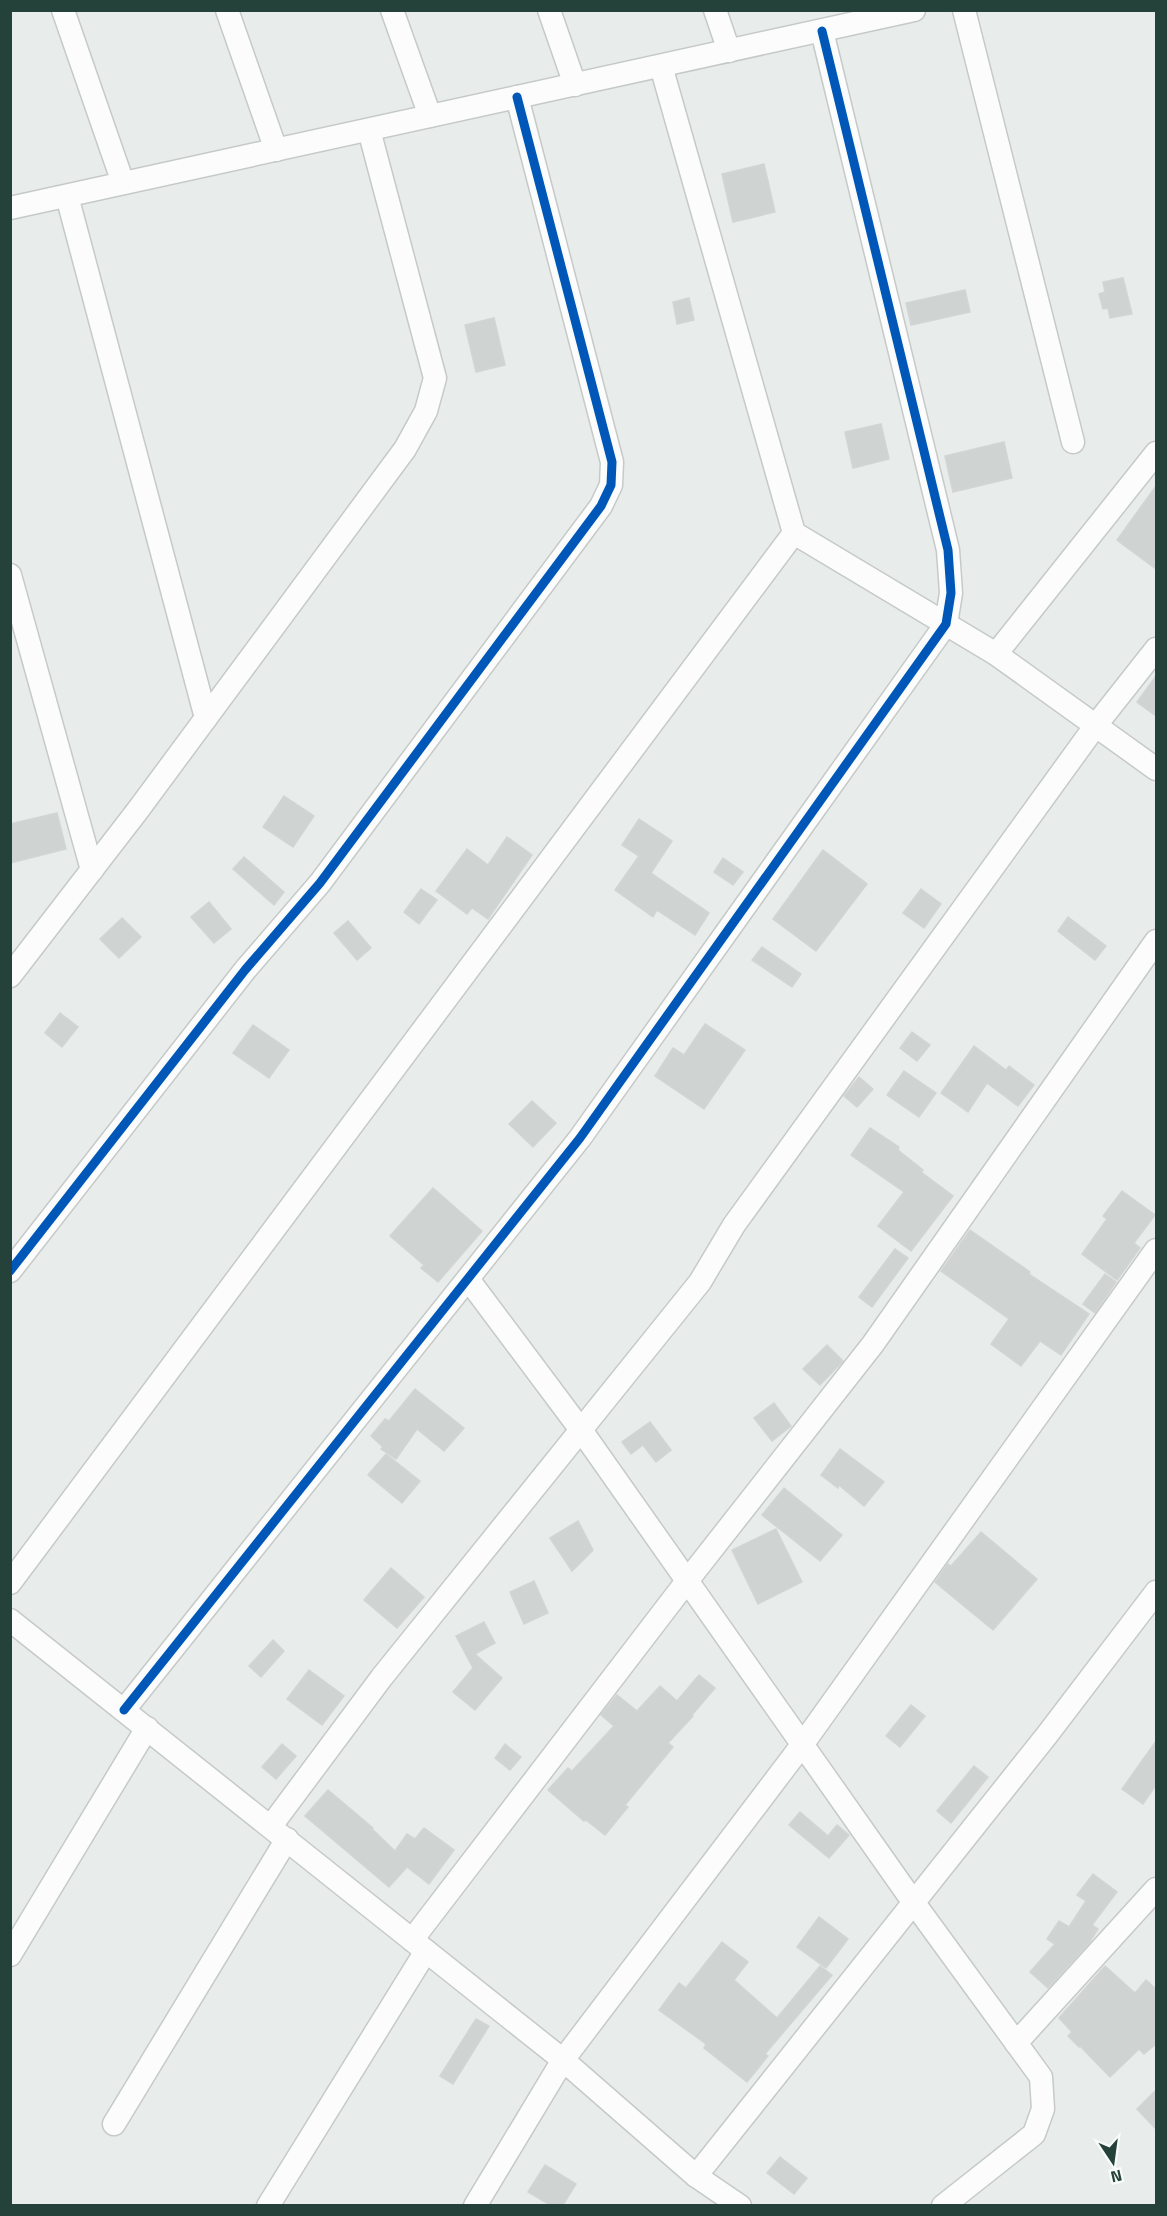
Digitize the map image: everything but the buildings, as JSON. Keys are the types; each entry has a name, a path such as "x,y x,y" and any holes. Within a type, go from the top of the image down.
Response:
{"street":[{"path":"63,10 123,183"},
{"path":"227,10 276,150"},
{"path":"392,10 430,116"},
{"path":"549,10 575,85"},
{"path":"715,10 729,51"},
{"path":"10,208 822,31 880,14 914,10"},
{"path":"964,10 1073,442"},
{"path":"124,1710 580,1138 946,624 951,593 948,550 822,31"},
{"path":"661,66 794,533 996,654 1156,769"},
{"path":"10,1271 245,970 320,882 601,506 611,485 612,462 517,97"},
{"path":"10,976 206,718 405,449 426,411 435,378 369,130"},
{"path":"67,196 206,718"},
{"path":"996,654 1156,453"},
{"path":"10,1583 794,533"},
{"path":"10,575 92,870"},
{"path":"114,2124 279,1832 382,1677 700,1282 741,1215 1096,725 1156,648"},
{"path":"268,2205 419,1946 687,1581 873,1344 1156,941"},
{"path":"475,2205 563,2060 802,1745 1156,1250"},
{"path":"468,1279 581,1430 914,1903 1041,2077 1043,2109 1034,2134 943,2205"},
{"path":"696,2176 914,1903 1156,1592"},
{"path":"10,1620 563,2060 696,2176 740,2205"},
{"path":"10,1955 147,1728"},
{"path":"1016,2043 1156,1889"}],"cycle path":[{"path":"124,1710 580,1138 946,624 951,593 948,550 822,31"},
{"path":"10,1271 245,970 320,883 601,506 611,485 612,462 517,97"}]}
